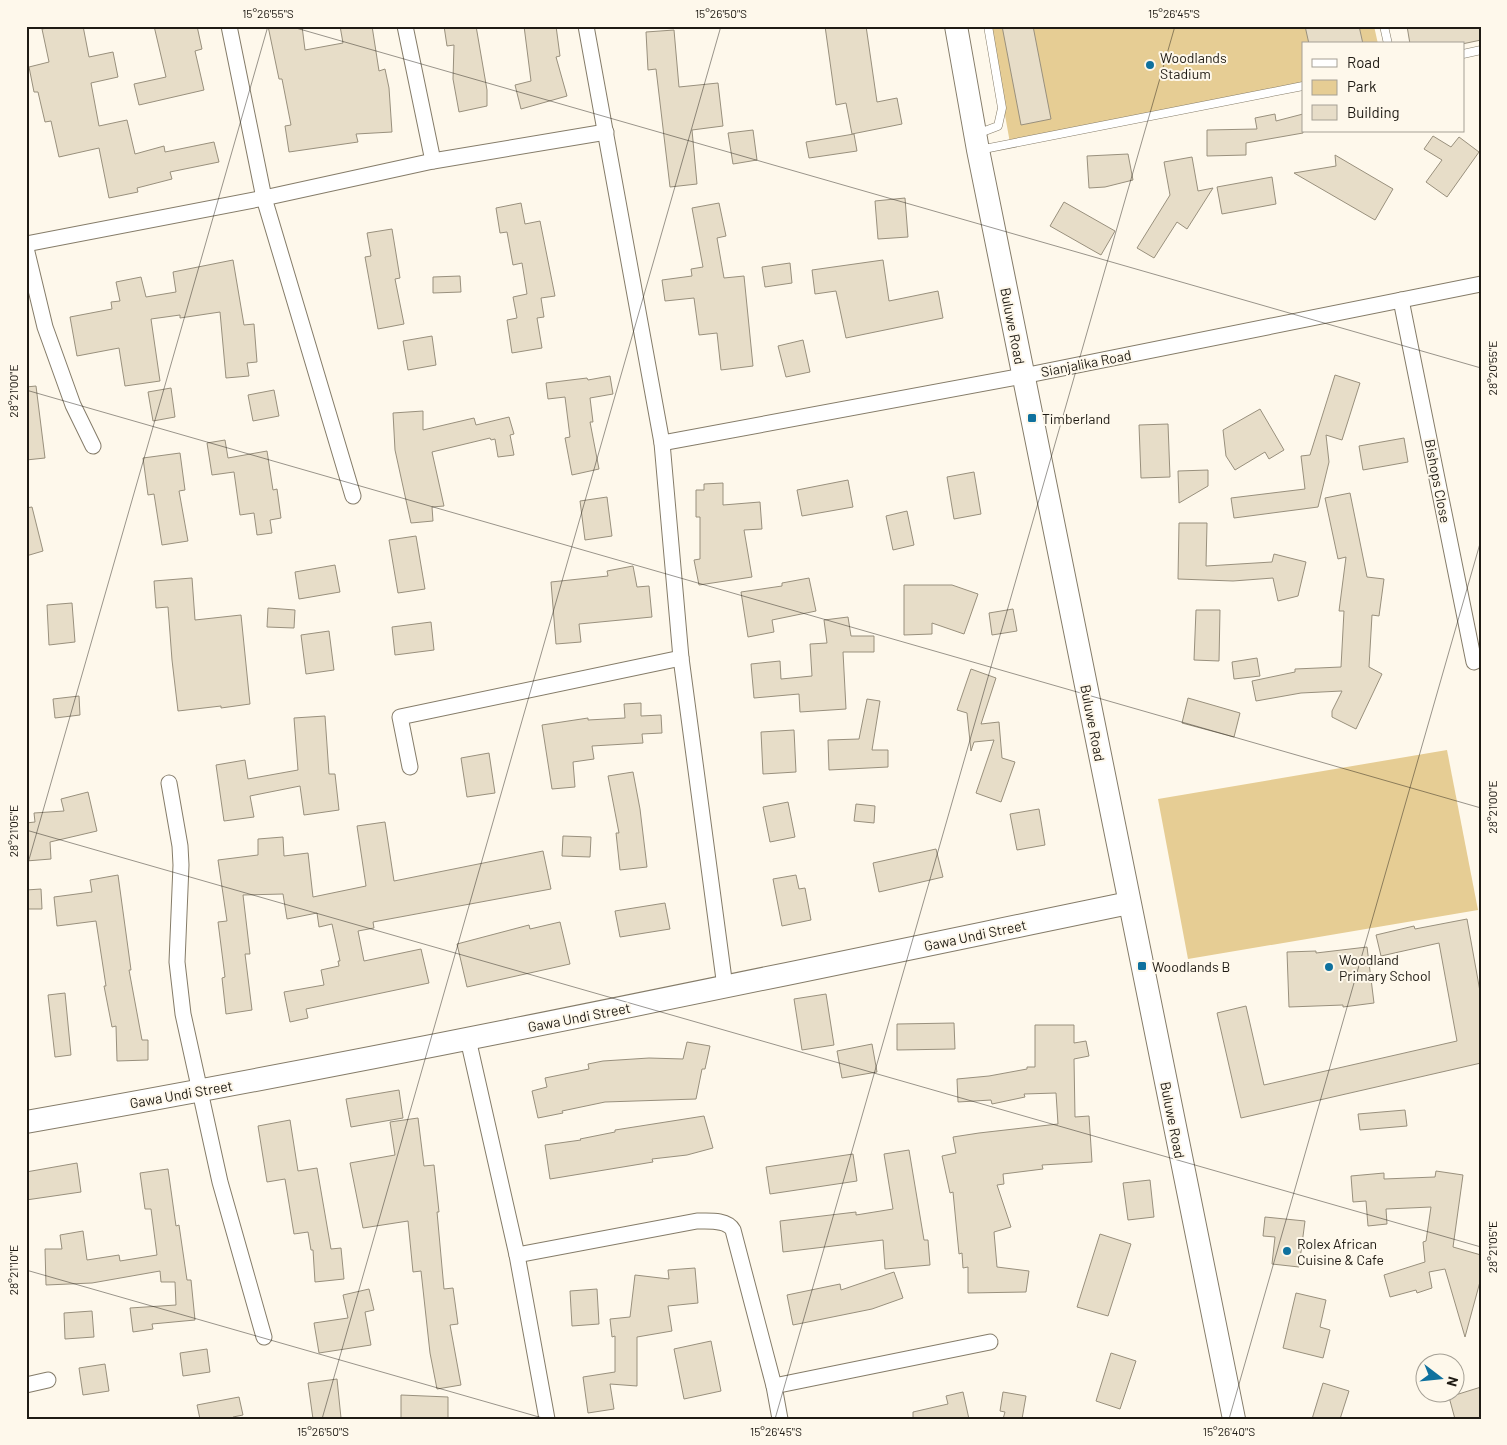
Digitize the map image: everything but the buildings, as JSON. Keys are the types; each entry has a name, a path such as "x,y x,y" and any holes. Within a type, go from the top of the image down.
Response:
{"street":[{"path":"229,26 264,198 353,496"},
{"path":"405,26 434,161"},
{"path":"586,26 662,443 681,658 725,987"},
{"name":"Buluwe Road","path":"956,26 1023,376 1234,1419"},
{"path":"26,244 264,198 434,161 606,132"},
{"path":"26,248 45,327 73,405 93,446"},
{"name":"Sianjalika Road","path":"662,443 1023,376 1481,284"},
{"name":"Bishops Close","path":"1401,300 1474,662"},
{"path":"410,767 400,717 681,658"},
{"path":"169,783 180,846 181,865 177,962 179,987 199,1092 220,1182 264,1337"},
{"name":"Gawa Undi Street","path":"26,1122 199,1092 468,1039 1130,903"},
{"path":"468,1039 517,1255 547,1419"},
{"path":"517,1255 689,1222 716,1222 729,1225 733,1230 774,1386 780,1419"},
{"path":"774,1386 990,1342"},
{"path":"26,1386 48,1380"}],"lane":[{"path":"977,142 998,126 1002,108 988,26"},
{"path":"1384,26 1388,42"},
{"path":"1464,54 1481,50"},
{"path":"977,142 1302,86"}],"green space":[{"name":"Woodlands Stadium","path":"989,26 1374,26 1378,42 1302,42 1302,86 1010,143"},
{"path":"1447,750 1478,910 1188,959 1158,799"}],"place":[{"name":"Woodlands Stadium","path":"1150,65"},
{"name":"Timberland","path":"1032,418"},
{"name":"Woodlands B","path":"1142,966"},
{"name":"Woodland Primary School","path":"1329,967"},
{"name":"Rolex African Cuisine & Cafe","path":"1287,1251"}]}
